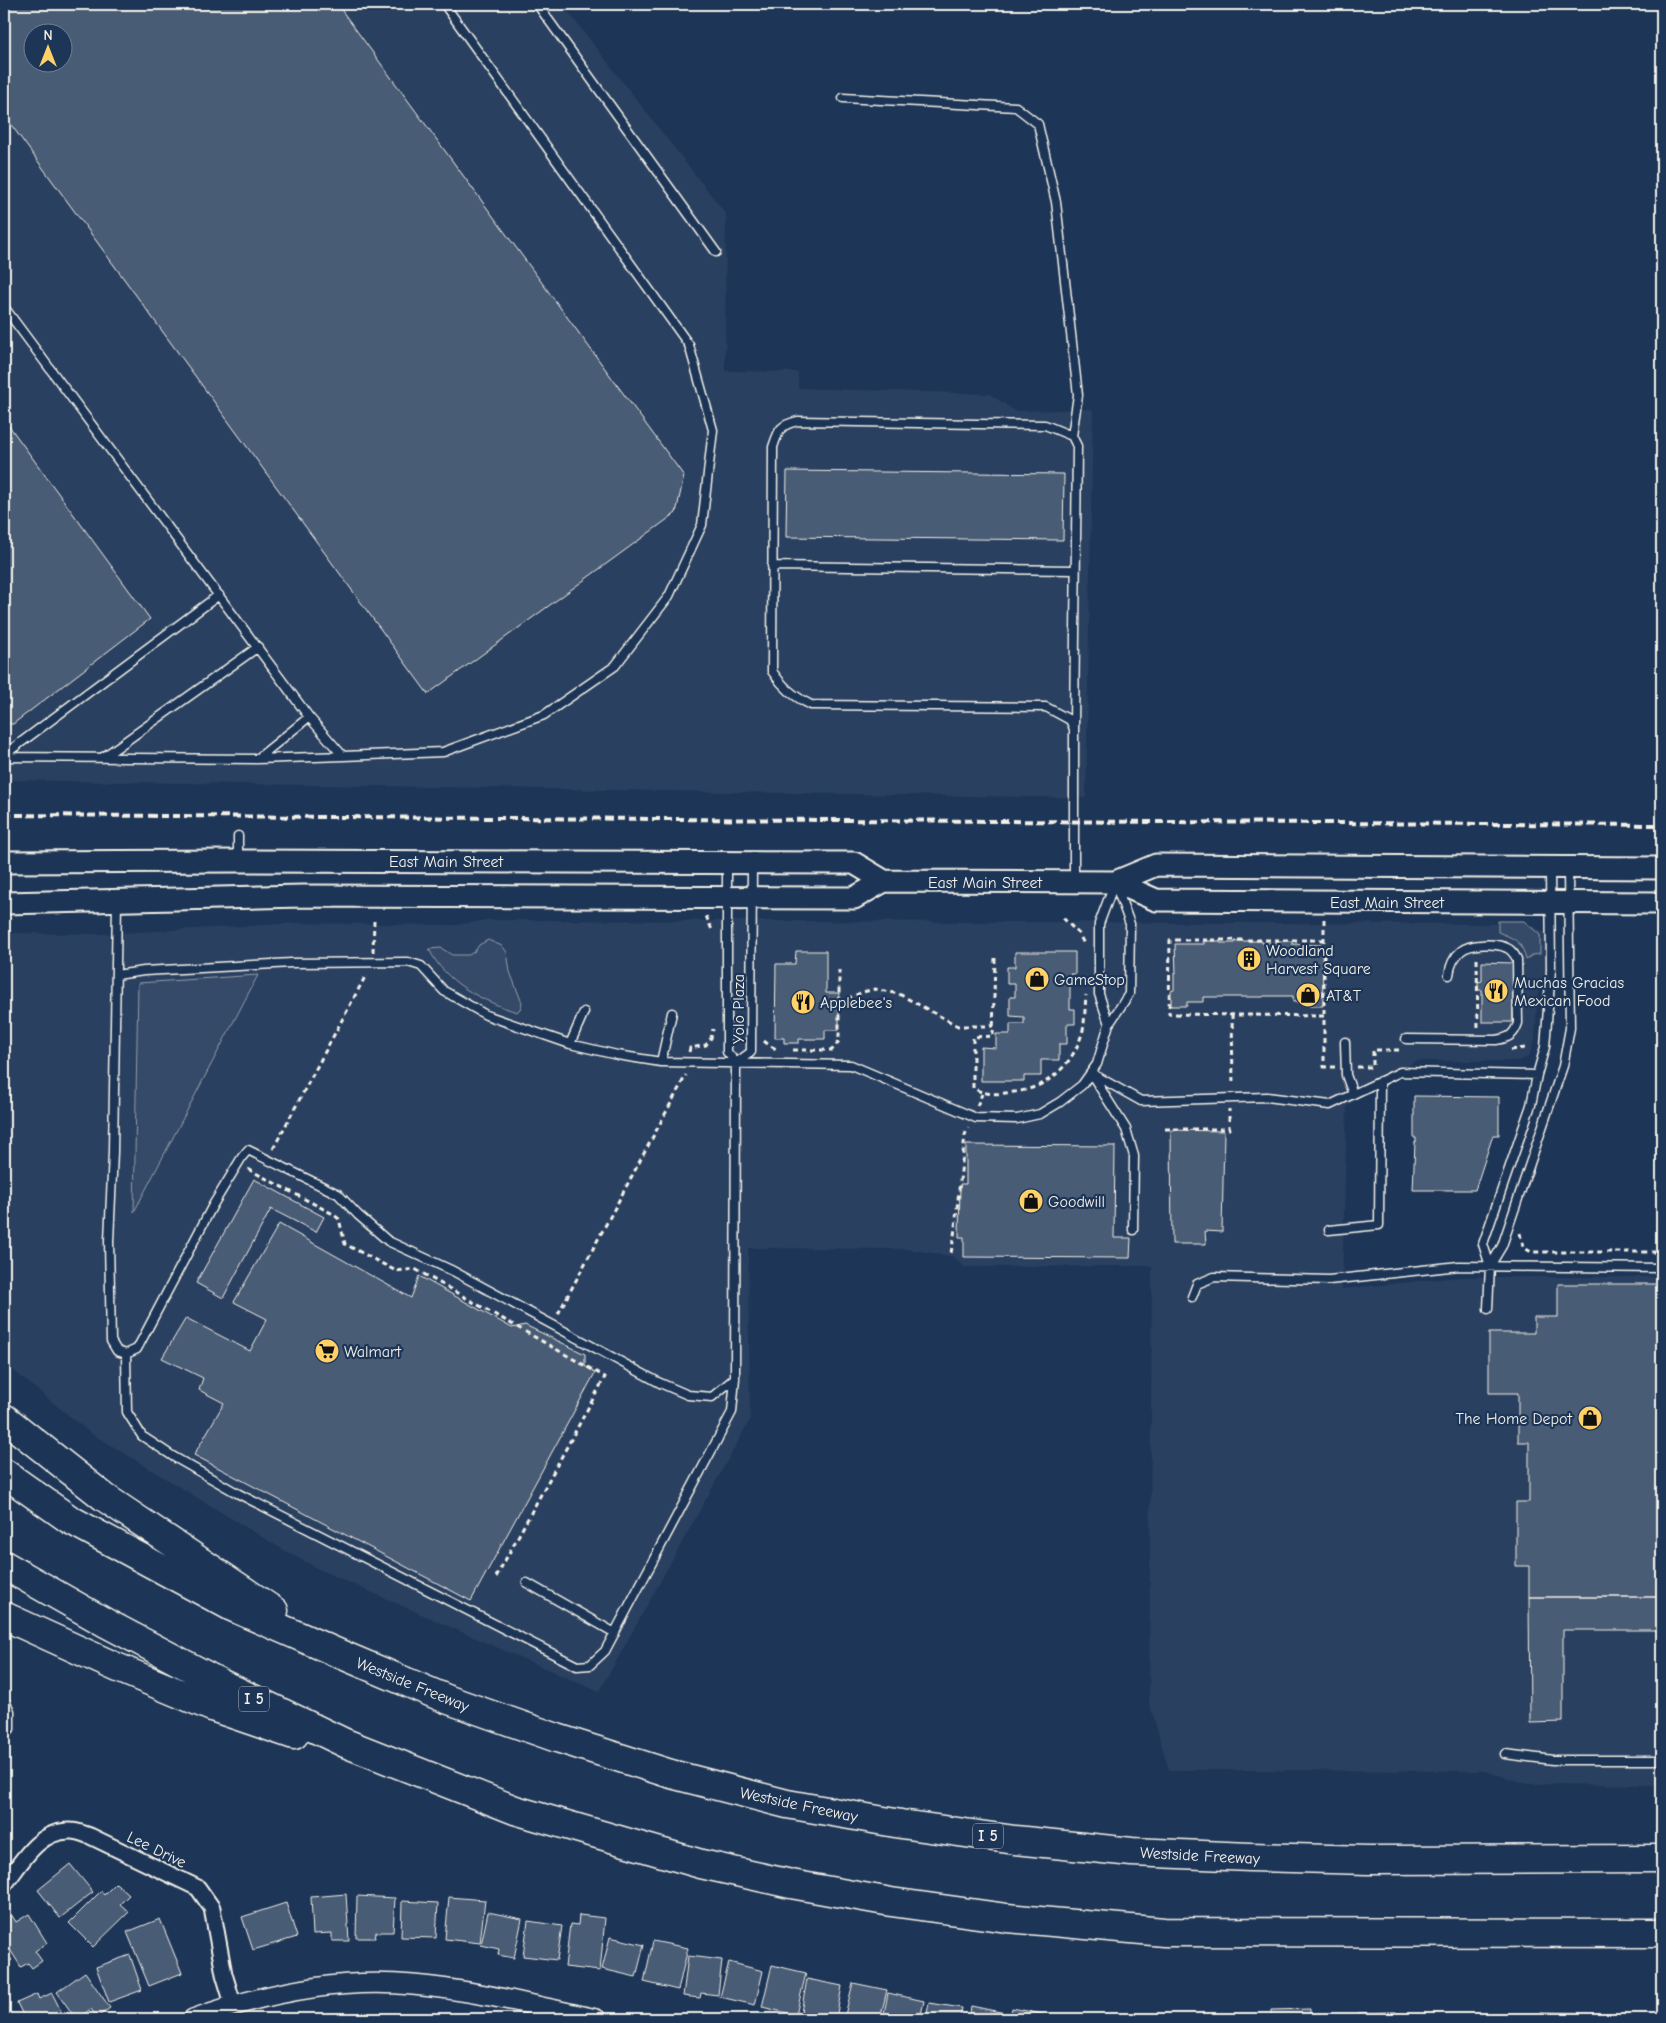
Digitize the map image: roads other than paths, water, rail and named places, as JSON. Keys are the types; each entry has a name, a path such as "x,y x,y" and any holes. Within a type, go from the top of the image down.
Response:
{"highway":[{"path":"4,1418 104,1497 340,1654"},
{"name":"Westside Freeway","path":"4,1473 69,1519 232,1607 340,1654 450,1700 557,1738 671,1774 787,1804 901,1824 1015,1840 1132,1852 1250,1858 1368,1860 1662,1859"},
{"name":"I 5","path":"4,1565 106,1623 220,1683 346,1742 515,1810 701,1864 791,1884 891,1902 1007,1918 1164,1932 1662,1933"},
{"path":"4,1616 116,1667 212,1707 515,1810"}],"main road":[{"name":"East Main Street","path":"4,862 854,863 884,881"},
{"name":"East Main Street","path":"4,903 303,896 854,898 884,881 1115,882 1156,865 1662,868"},
{"name":"East Main Street","path":"1115,882 1156,900 1662,903"}],"street":[{"name":"Lee Drive","path":"4,1885 39,1840 54,1833 72,1830 90,1836 198,1888 212,1908 224,1974 233,2004"},
{"path":"193,2019 233,2004 292,1990 357,1984 412,1984 465,1992 596,2019"}],"lane":[{"path":"4,756 257,759 444,752 544,714 615,666 669,596 702,524 713,430 689,345 444,4"},
{"path":"537,4 716,252"},
{"path":"842,98 1016,107 1038,124 1056,202 1078,395 1072,436 1077,446 1074,882"},
{"path":"4,307 309,717 343,756"},
{"path":"1072,436 1046,425 798,421 784,424 778,432 773,447 772,671 782,686 795,697 811,705 1046,707 1070,720 1074,729"},
{"path":"772,566 1076,570"},
{"path":"4,756 219,595"},
{"path":"102,758 258,648"},
{"path":"257,759 309,717"},
{"path":"238,836 238,861"},
{"name":"Yolo Plaza","path":"727,863 727,1052 736,1063 751,1052 752,863"},
{"path":"1490,1266 1502,1246 1564,1066 1570,1028 1559,903 1559,867"},
{"path":"1488,1309 1490,1299 1490,1266 1483,1244 1531,1105 1545,1047 1559,903 1559,867"},
{"path":"1108,1024 1099,994 1099,924 1115,882"},
{"path":"116,975 144,971 373,961 408,962 421,966 444,991 486,1015 570,1044 617,1055 662,1062 851,1065 973,1116 1017,1119 1040,1114 1082,1085 1097,1064 1108,1024 1129,994 1130,924 1115,882"},
{"path":"116,900 114,1152 109,1241 111,1341 117,1351 126,1354 137,1349 208,1213 242,1156 248,1150 338,1194 358,1215 388,1241 452,1271 660,1383 688,1395 712,1397 735,1378"},
{"path":"1406,1039 1506,1038 1516,1030 1518,1023 1517,959 1512,951 1506,947 1496,945 1471,946 1462,950 1458,955 1450,967 1449,975"},
{"path":"570,1044 578,1030 584,1012"},
{"path":"662,1062 672,1013"},
{"path":"1345,1042 1346,1075 1353,1094"},
{"path":"126,1354 127,1412 142,1436 182,1462 245,1497 576,1666 590,1665 605,1651 732,1412 735,1378 736,1063"},
{"path":"1091,1073 1141,1101 1267,1097 1330,1105 1400,1072 1537,1075"},
{"path":"1091,1073 1126,1129 1134,1156 1133,1230"},
{"path":"1329,1230 1379,1225 1380,1082"},
{"path":"1192,1297 1197,1284 1214,1277 1329,1280 1440,1267 1662,1268"},
{"path":"527,1583 615,1633"},
{"path":"4,1699 10,1711 10,1729 4,1732"},
{"path":"1505,1754 1553,1760 1662,1760"}],"railway":[{"path":"4,815 1662,825"}],"place":[{"name":"Woodland Harvest Square","path":"1249,959"},
{"name":"GameStop","path":"1037,979"},
{"name":"Muchas Gracias Mexican Food","path":"1496,991"},
{"name":"AT&T","path":"1308,995"},
{"name":"Applebee's","path":"803,1002"},
{"name":"Goodwill","path":"1031,1201"},
{"name":"Walmart","path":"327,1351"},
{"name":"The Home Depot","path":"1590,1418"}]}
